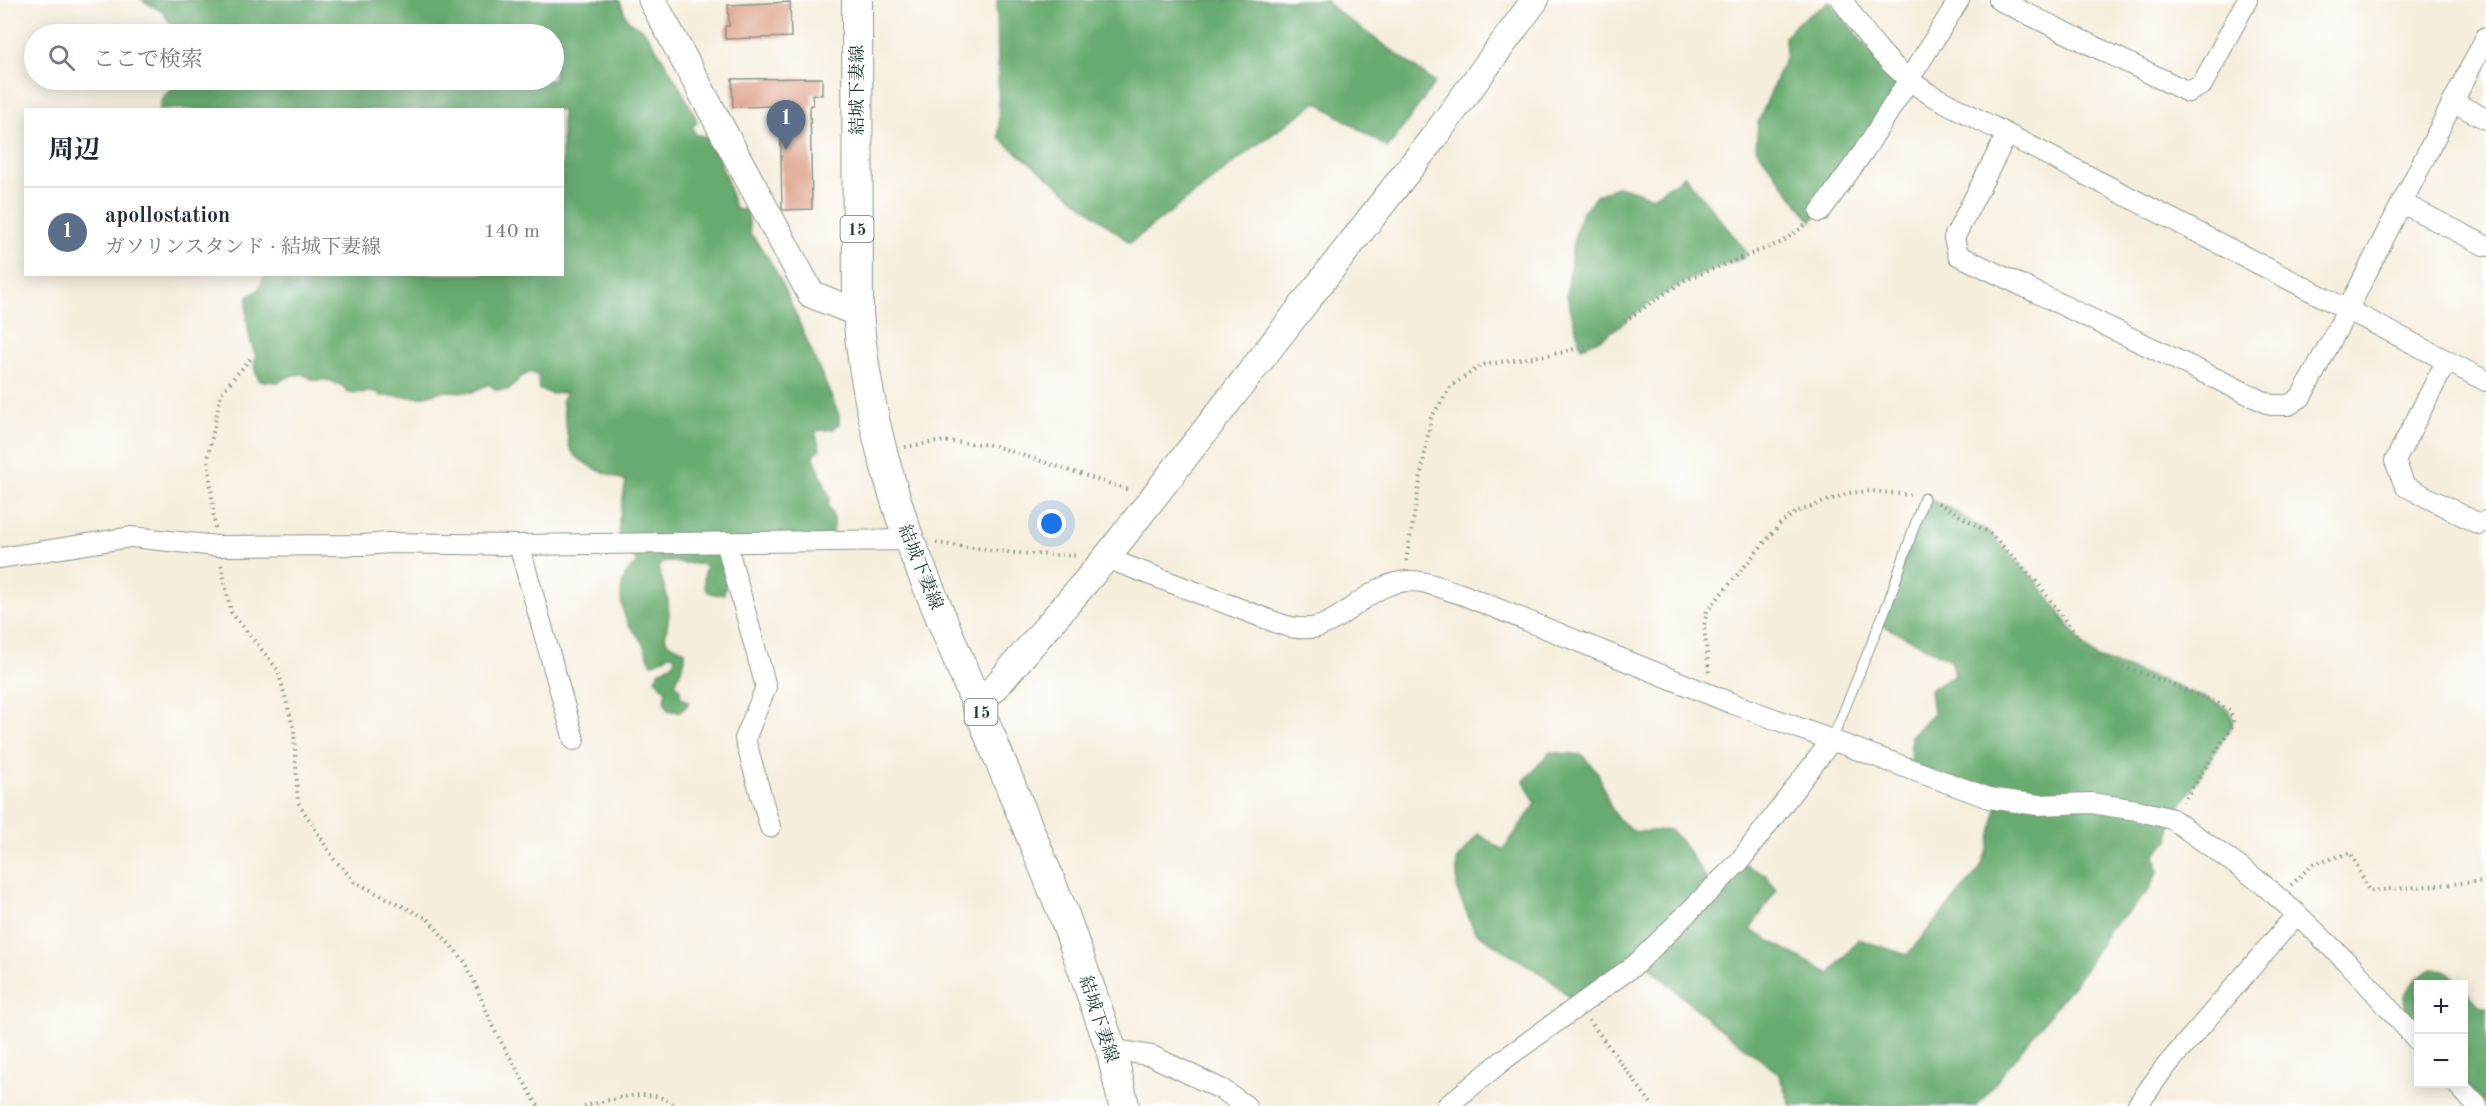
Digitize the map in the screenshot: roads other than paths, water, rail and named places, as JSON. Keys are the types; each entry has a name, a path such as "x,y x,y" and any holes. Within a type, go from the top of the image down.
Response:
{"main road":[{"name":"結城下妻線","path":"857,0 858,313 867,391 888,480 909,540 1064,915 1111,1049 1124,1106"}],"street":[{"path":"652,0 811,294 858,313"},
{"path":"975,698 993,690 1106,558 1434,138 1535,0"},
{"path":"1842,0 1890,64 1908,81 2006,136 2486,381"},
{"path":"1820,212 1864,151 1959,0"},
{"path":"1999,0 2188,92 2202,85 2247,0"},
{"path":"2006,136 1954,238 1958,255 2271,405 2289,405 2301,397 2486,37"},
{"path":"2453,102 2486,119"},
{"path":"2402,203 2486,246"},
{"path":"2446,362 2395,461 2405,486 2479,524 2486,520"},
{"path":"0,558 131,537 217,546 909,540"},
{"path":"726,542 766,687 745,739 770,827"},
{"path":"519,545 574,740"},
{"path":"1106,558 1280,624 1305,629 1319,627 1385,586 1400,582 1422,583 1461,594 1714,696 1989,798 2037,805 2091,803 2137,810 2172,819 2259,881 2297,914 2353,968 2414,1037"},
{"path":"1447,1106 1506,1058 1635,965 1739,862 1832,740"},
{"path":"2137,1106 2162,1071 2297,914"},
{"path":"1111,1049 1152,1056 1222,1090 1246,1106"},
{"path":"2461,1088 2477,1106"}],"lane":[{"path":"1832,740 1888,603 1924,498"}],"place":[{"name":"apollostation","path":"786,150"}]}
